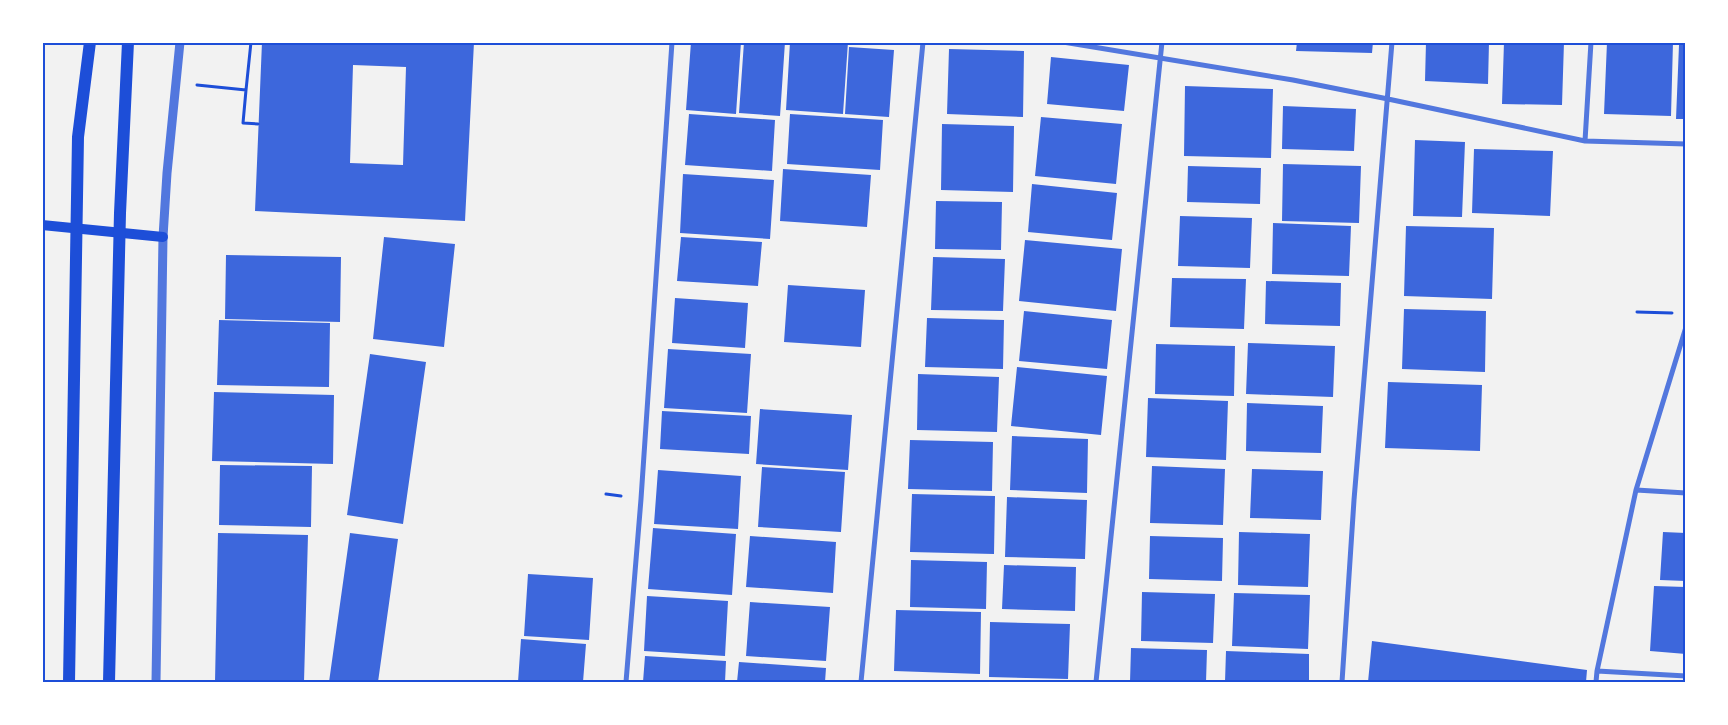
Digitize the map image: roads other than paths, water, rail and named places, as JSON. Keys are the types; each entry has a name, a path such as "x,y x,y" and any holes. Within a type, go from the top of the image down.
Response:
{"main road":[{"path":"69,682 78,137 90,42"},
{"path":"109,682 120,213 128,42"},
{"path":"42,225 163,237"}],"street":[{"path":"156,682 163,237 167,173 180,42"},
{"path":"626,682 642,489 672,42"},
{"path":"861,682 923,42"},
{"path":"1063,42 1161,60 1292,80 1585,141 1686,144"},
{"path":"1096,682 1162,42"},
{"path":"1342,682 1354,490 1392,42"},
{"path":"1585,141 1591,42"},
{"path":"1596,682 1636,490 1686,327"},
{"path":"1636,490 1686,493"},
{"path":"1597,671 1686,676"}]}
